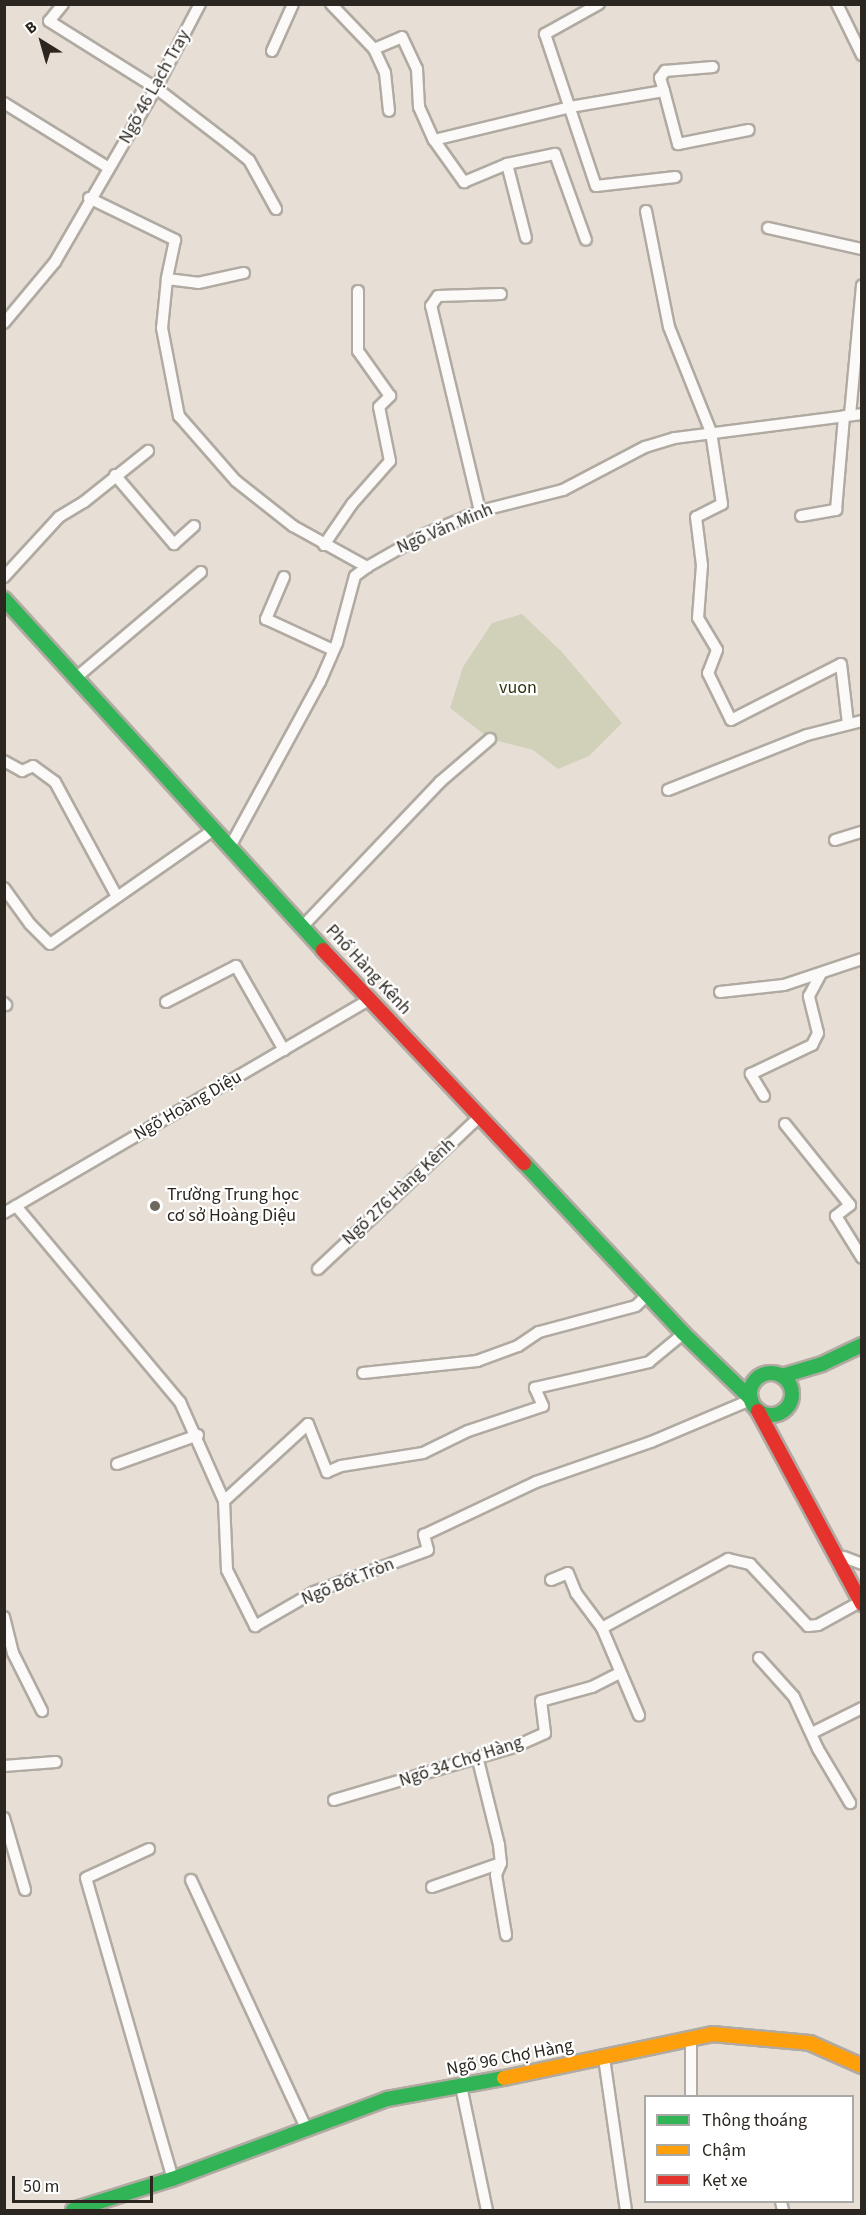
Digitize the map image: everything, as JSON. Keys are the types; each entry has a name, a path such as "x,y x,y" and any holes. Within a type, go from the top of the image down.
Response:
{"street":[{"name":"Phố Hàng Kênh","path":"4,599 213,830 231,845 303,926 683,1333 755,1405 779,1445 833,1553 861,1603"},
{"path":"711,1362 762,1376 782,1376 822,1364 861,1345"},
{"path":"778,1414 789,1406 792,1392 822,1364"},
{"path":"762,1376 752,1386 755,1405 778,1414"},
{"path":"782,1376 792,1392"},
{"path":"778,1414 779,1445"},
{"name":"Ngõ 96 Chợ Hàng","path":"172,2179 387,2099 604,2058 712,2034 810,2043 861,2066"},
{"path":"73,2211 172,2179"}],"lane":[{"path":"63,4 49,21 156,88 249,160 276,209"},
{"name":"Ngõ 46 Lạch Tray","path":"4,323 55,262 89,198 156,88 200,4"},
{"path":"272,51 292,4"},
{"path":"331,4 374,49 385,73 388,111"},
{"path":"599,4 544,34 553,67 570,107 596,186 675,177"},
{"path":"837,4 861,55"},
{"path":"374,49 402,37 417,69 419,107 434,140 464,182 507,164 555,154 586,240"},
{"path":"713,67 665,71 660,78 678,144 749,130"},
{"path":"434,140 570,107 664,91"},
{"path":"4,103 109,168"},
{"path":"507,164 526,238"},
{"path":"89,198 175,240 167,279 162,328 179,416 236,481 324,545 367,567"},
{"path":"646,211 669,327 711,432 722,504 696,517 702,565 698,618 717,650 708,673 731,720 841,664 848,724"},
{"path":"768,228 861,249"},
{"path":"167,279 198,283 244,273"},
{"path":"801,516 836,510 852,415 861,286"},
{"path":"324,545 352,504 390,461 379,407 390,396 358,351 358,291"},
{"path":"480,511 431,306 438,296 501,294"},
{"name":"Ngõ Văn Minh","path":"231,845 333,650 355,576 367,567 399,546 480,511 563,490 645,447 711,432 852,415"},
{"path":"4,577 59,517 84,502 148,451"},
{"path":"116,475 174,543 194,526"},
{"path":"75,678 201,572"},
{"path":"284,577 267,619 333,650"},
{"path":"668,790 807,735 861,721"},
{"path":"303,926 440,782 489,739"},
{"path":"4,761 22,771 33,766 55,782 116,895"},
{"path":"4,888 30,924 50,944 116,895 213,830"},
{"path":"835,840 861,831"},
{"path":"720,992 784,986 861,959"},
{"path":"166,1002 236,966 284,1050"},
{"path":"764,1096 751,1074 812,1045 818,1033 809,996 821,973"},
{"name":"Ngõ Hoàng Diệu","path":"4,1213 370,998"},
{"name":"Ngõ 276 Hàng Kênh","path":"318,1269 480,1116"},
{"path":"785,1124 850,1205 836,1216 861,1258"},
{"name":"Ngõ Bốt Tròn","path":"16,1206 180,1402 198,1436 224,1501 227,1570 255,1626 314,1593 428,1550 424,1535 536,1482 755,1405"},
{"path":"363,1373 477,1361 518,1346 539,1332 636,1306 648,1293"},
{"path":"224,1501 308,1424 327,1472 341,1466 423,1453 468,1431 543,1406 535,1388 649,1362 683,1333"},
{"path":"117,1464 198,1436"},
{"path":"833,1553 861,1564"},
{"path":"602,1628 728,1559 750,1564 808,1626 818,1625 861,1603"},
{"path":"551,1580 568,1573 576,1593 602,1628 639,1715"},
{"path":"4,1617 13,1653 42,1712"},
{"path":"759,1658 794,1697 850,1803"},
{"name":"Ngõ 34 Chợ Hàng","path":"334,1800 478,1760 545,1733 541,1701 592,1687 620,1673"},
{"path":"813,1733 861,1708"},
{"path":"478,1760 501,1863 496,1875 506,1935"},
{"path":"4,1766 56,1762"},
{"path":"4,1818 25,1890"},
{"path":"149,1849 86,1878 172,2179"},
{"path":"432,1887 501,1863"},
{"path":"191,1880 307,2129"},
{"path":"692,2038 692,2095"},
{"path":"604,2058 626,2211"},
{"path":"461,2086 487,2211"}],"green space":[{"name":"vuon","path":"522,614 562,652 622,723 589,756 558,769 533,750 490,739 450,708 463,667 492,623"}],"traffic: fast":[{"path":"4,599 323,950"},
{"path":"524,1163 683,1333 751,1399"},
{"path":"782,1376 822,1364 862,1345"},
{"path":"771,1373 786,1379 792,1394 786,1409 771,1415 756,1409 750,1394 756,1379 771,1373"},
{"path":"73,2210 172,2179 387,2099 504,2078"}],"traffic: slow":[{"path":"504,2078 712,2034 810,2043 862,2066"}],"traffic: jam":[{"path":"323,950 524,1163"},
{"path":"758,1411 862,1604"}],"place":[{"name":"Trường Trung học cơ sở Hoàng Diệu","path":"155,1206"}]}
